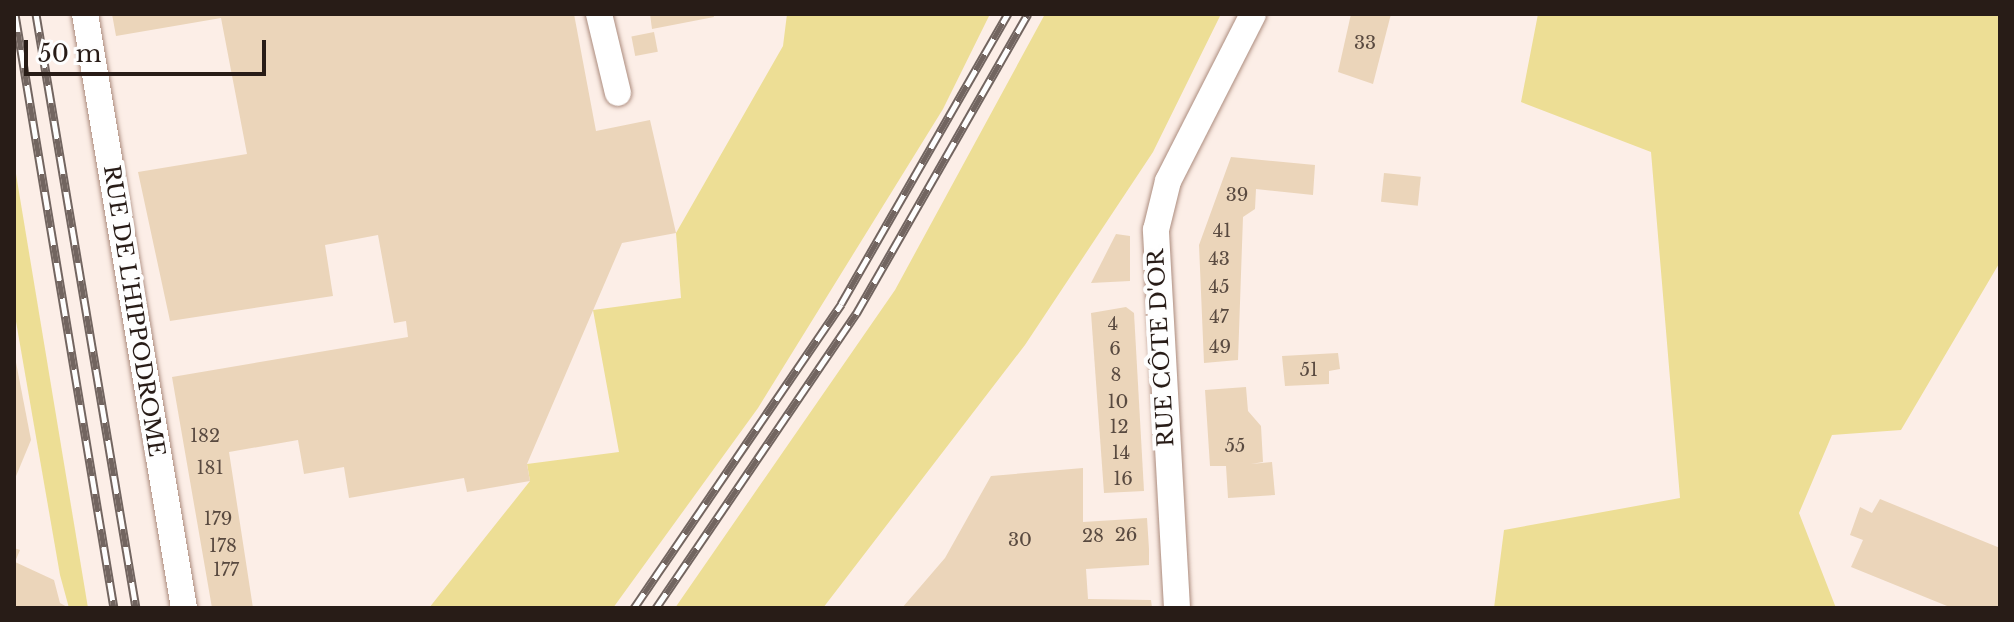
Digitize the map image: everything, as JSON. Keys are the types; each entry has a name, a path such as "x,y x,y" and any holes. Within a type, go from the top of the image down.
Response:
{"street":[{"name":"RUE DE L'HIPPODROME","path":"85,14 184,608"},
{"path":"599,14 618,93"},
{"name":"RUE CÔTE D'OR","path":"1177,608 1156,230 1168,181 1253,14"}],"shaded area":[{"path":"787,14 990,14 943,109 758,408 613,608 429,608 530,481 527,464 619,452 593,310 681,298 676,233 783,46"},
{"path":"1045,14 1221,14 1153,152 1025,345 823,608 675,608 895,290"},
{"path":"1538,14 2000,14 2000,262 1901,430 1832,435 1799,513 1836,608 1494,608 1504,530 1680,498 1651,152 1521,102"},
{"path":"14,162 88,608 69,608 60,575 14,310"}],"building":[{"path":"112,14 574,14 596,131 650,120 676,233 622,243 527,464 530,481 467,492 464,478 349,498 344,467 304,474 298,440 229,452 253,608 212,608 172,377 408,337 406,321 394,323 378,235 325,245 333,296 170,321 138,172 247,154 221,18 116,36"},
{"path":"650,14 713,14 714,17 652,29"},
{"path":"1351,14 1391,14 1373,84 1338,72"},
{"path":"654,32 658,52 635,56 631,36"},
{"path":"1231,157 1315,165 1313,195 1256,189 1255,209 1243,217 1238,360 1204,363 1199,245"},
{"path":"1384,173 1421,177 1418,206 1381,202"},
{"path":"1116,234 1130,236 1130,281 1091,283"},
{"path":"1126,307 1134,313 1144,491 1104,493 1091,313"},
{"path":"14,352 31,440 14,481"},
{"path":"1338,353 1340,369 1329,371 1329,384 1285,386 1282,356"},
{"path":"1246,387 1248,411 1261,426 1263,462 1251,464 1272,462 1275,495 1228,498 1226,466 1210,466 1205,390"},
{"path":"1083,468 1083,522 1147,518 1149,549 1149,565 1086,569 1088,599 1151,600 1152,608 902,608 945,558 991,476"},
{"path":"1880,499 2000,548 2000,608 1952,608 1851,567 1863,540 1850,535 1860,507 1872,513"},
{"path":"14,548 20,550 15,562 54,580 60,603 69,608 14,608"}],"railway":[{"path":"15,14 114,608"},
{"path":"36,14 136,608"},
{"path":"634,608 841,304 1008,14"},
{"path":"656,608 856,314 1028,14"}]}
